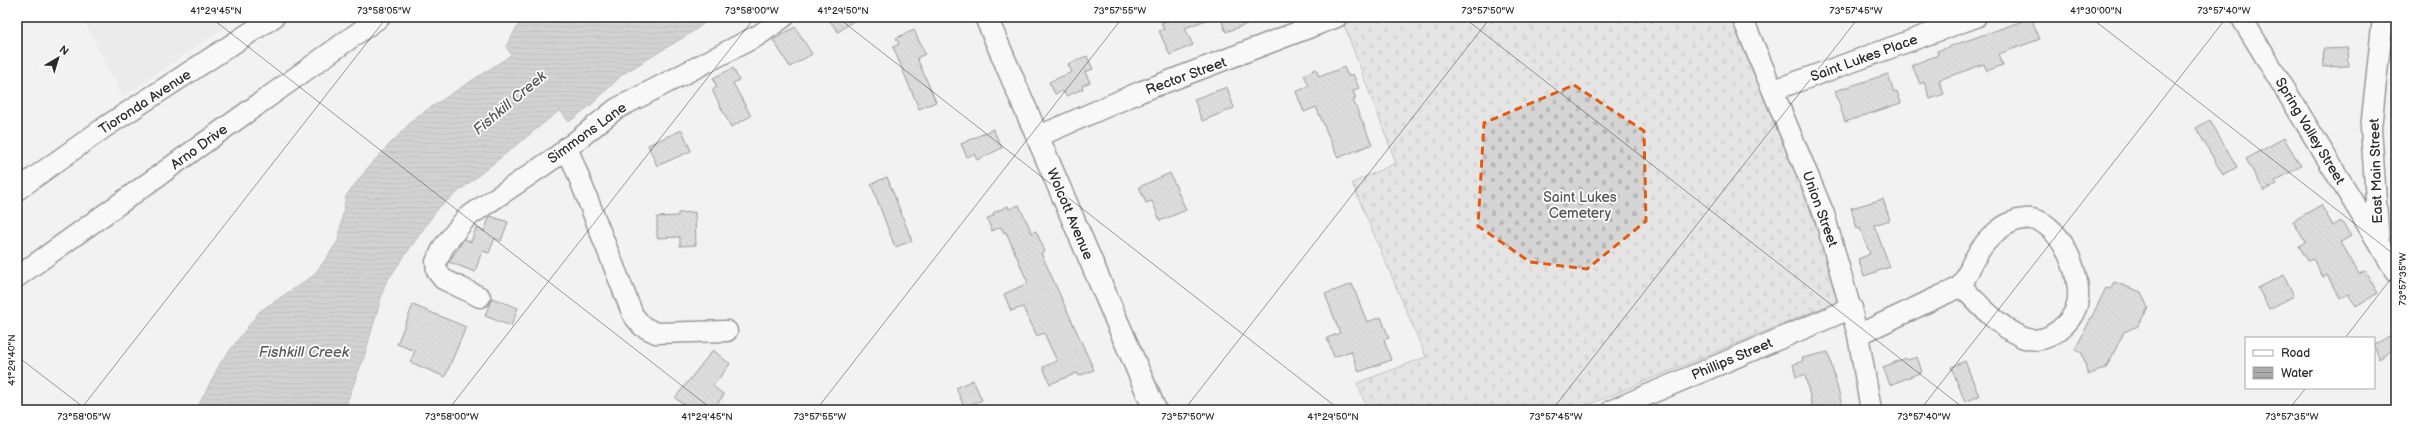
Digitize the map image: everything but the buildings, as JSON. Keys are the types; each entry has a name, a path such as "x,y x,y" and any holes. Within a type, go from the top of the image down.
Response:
{"main road":[{"name":"Wolcott Avenue","path":"986,17 1155,410"}],"street":[{"name":"Tioronda Avenue","path":"17,190 106,128 274,17"},
{"name":"Arno Drive","path":"17,277 380,17"},
{"name":"Simmons Lane","path":"480,297 448,282 437,271 436,262 444,246 459,224 561,152 616,109 759,35 784,17"},
{"name":"Rector Street","path":"1037,137 1140,92 1336,17"},
{"name":"Union Street","path":"1742,17 1774,90 1824,214 1852,308 1871,410"},
{"name":"Saint Lukes Place","path":"1774,90 1944,22 1976,17"},
{"name":"Spring Valley Street","path":"2241,17 2379,244"},
{"name":"East Main Street","path":"2383,17 2371,128 2379,244 2396,272"},
{"path":"561,152 633,315 642,326 656,333 728,331"},
{"path":"1858,335 1961,286 1975,257 1986,243 2006,225 2026,218 2041,222 2052,228 2062,240 2074,271 2078,292 2077,305 2070,319 2058,331 2046,338 2030,340 2018,336 2007,328 1961,286"},
{"name":"Phillips Street","path":"1612,410 1852,308"}],"highlighted area":[{"path":"1574,85 1644,131 1646,221 1587,269 1530,262 1478,226 1484,123"}],"shaded area":[{"path":"82,17 240,17 123,97"}],"green space":[{"name":"Saint Lukes Cemetery","path":"1359,17 1742,17 1774,90 1843,299 1576,410 1368,410 1357,383 1426,357 1352,183 1396,163 1343,22"}],"water":[{"name":"Fishkill Creek","path":"523,17 712,17 694,31 623,74 591,105 569,122 560,110 438,208 385,284 364,357 344,410 196,410 221,362 260,311 313,276 325,260 338,241 346,196 370,165 416,117 511,55 506,46"}]}
